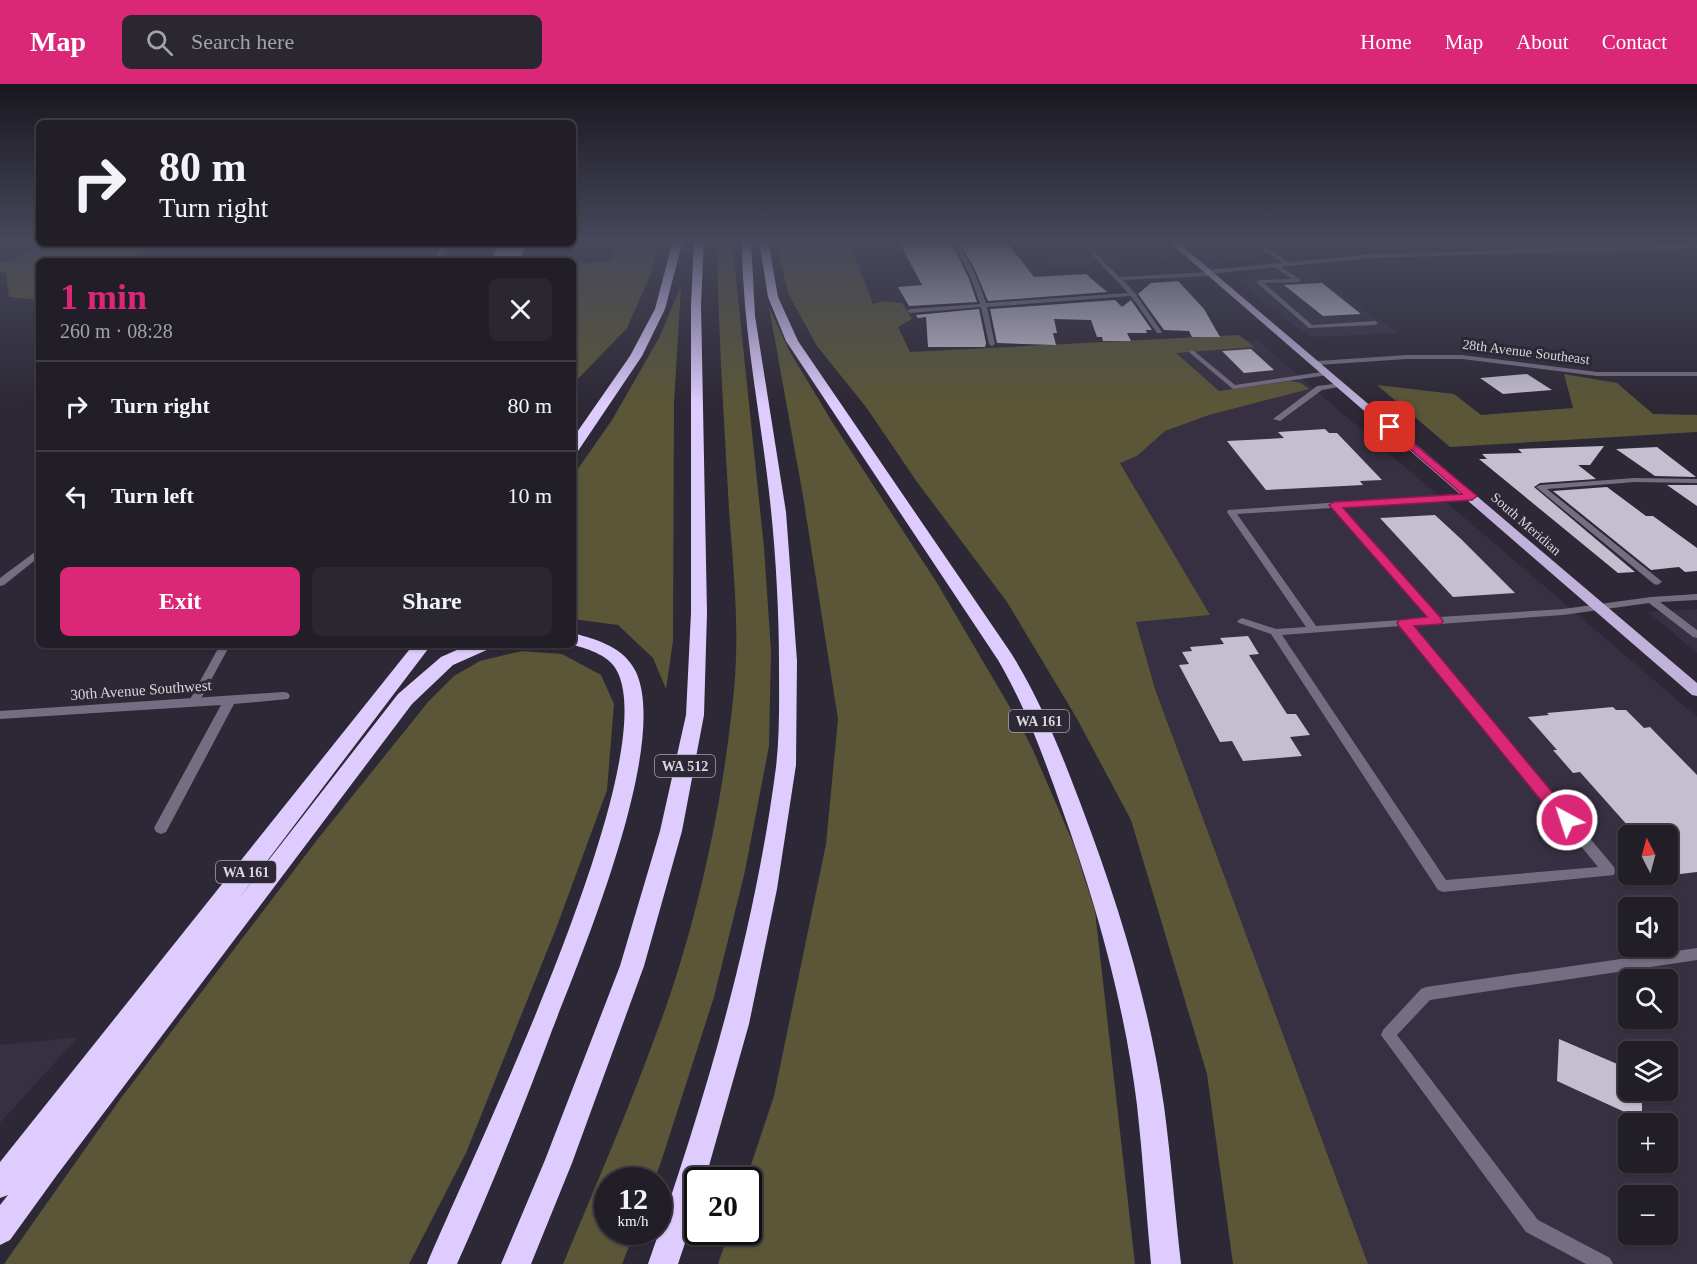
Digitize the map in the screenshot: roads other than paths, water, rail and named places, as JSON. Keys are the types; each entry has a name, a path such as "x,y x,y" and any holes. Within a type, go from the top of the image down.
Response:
{"highway":[{"path":"576,444 636,356 660,309 664,295"},
{"name":"WA 512","path":"516,1264 558,1163 632,966 671,831 695,715 699,613 696,295"},
{"path":"663,1264 701,1151 736,1024 766,889 786,765 788,661 779,512 749,295"},
{"name":"WA 161","path":"773,295 792,341 1022,685 1065,785 1113,930 1134,1015 1150,1105 1166,1256"},
{"path":"442,1264 482,1178 559,982 604,858 622,792 632,735 632,685 621,662 614,655 602,648 576,640"},
{"name":"WA 161","path":"0,1184 69,1100 420,648"},
{"path":"0,1230 47,1165 405,699 447,661 476,648"},
{"path":"0,1174 69,1100"}],"main road":[{"name":"South Meridian","path":"1235,295 1697,691"}],"street":[{"name":"28th Avenue Southeast","path":"1317,363 1407,357 1462,357 1597,374 1697,374"},
{"path":"0,583 36,554"},
{"name":"30th Avenue Southwest","path":"0,715 284,696"},
{"path":"161,828 230,700"}],"lane":[{"path":"982,295 992,344"},
{"path":"910,311 1119,295"},
{"path":"1134,295 1159,332"},
{"path":"1273,295 1311,327 1375,323"},
{"path":"1192,352 1233,387 1328,373"},
{"path":"1277,419 1320,388 1342,385"},
{"path":"1657,582 1540,487 1635,480 1697,481"},
{"path":"1313,629 1231,512 1472,496"},
{"path":"1334,505 1437,621"},
{"path":"1242,621 1275,632 1602,609 1651,600 1697,597"},
{"path":"1651,600 1697,635"},
{"path":"1275,632 1443,886 1609,871 1404,623"},
{"path":"194,703 223,648"},
{"path":"1604,1264 1532,1226 1388,1035 1426,994 1697,954"}]}
